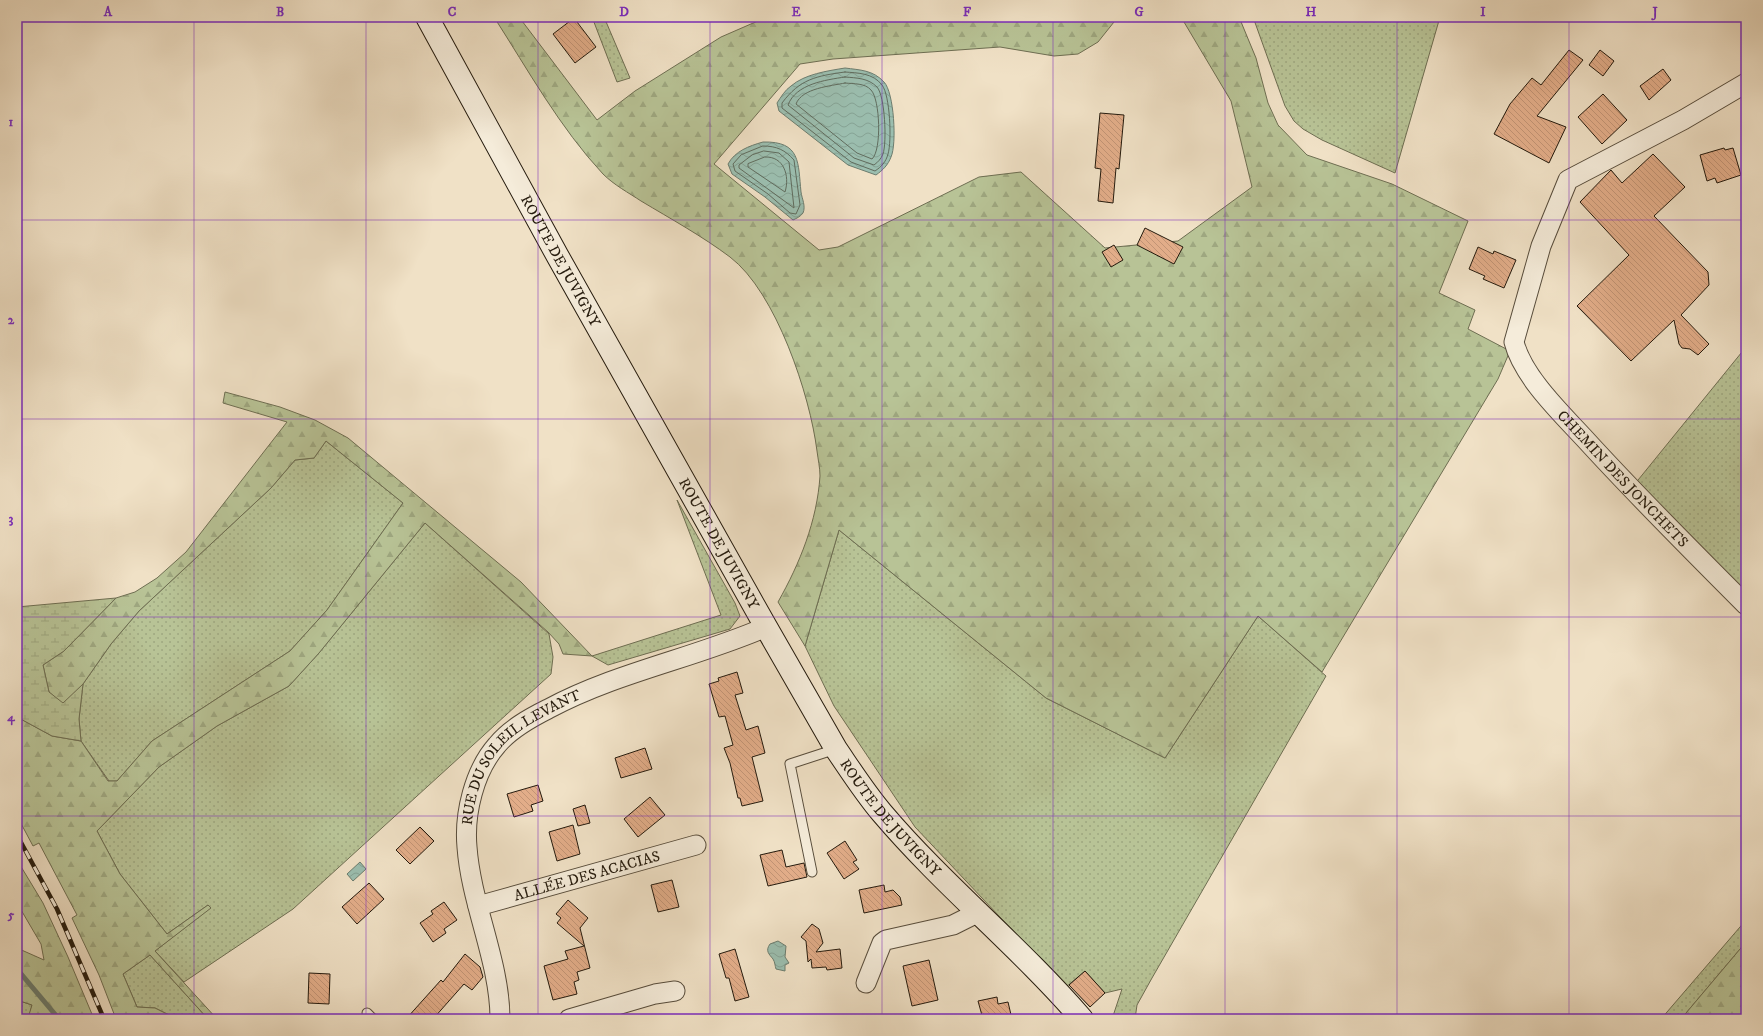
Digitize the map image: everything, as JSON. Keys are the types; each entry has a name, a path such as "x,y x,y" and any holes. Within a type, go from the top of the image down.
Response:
{"street":[{"name":"ROUTE DE JUVIGNY","path":"427,17 557,255 836,749 855,778 882,813 924,859 979,912 1082,1019"},
{"name":"CHEMIN DES JONCHETS","path":"1746,83 1683,120 1568,180 1541,246 1514,342 1517,354 1532,378 1574,427 1655,513 1746,605"},
{"name":"RUE DU SOLEIL LEVANT","path":"500,1019 496,985 467,849 467,820 474,792 482,769 496,746 505,736 540,713 584,691 766,627"},
{"name":"ALLÉE DES ACACIAS","path":"478,906 696,845"},
{"path":"866,983 882,943 886,940 953,925 979,912"},
{"path":"569,1019 655,994 675,991"}],"lane":[{"path":"812,872 790,764 836,749"}],"green space":[{"path":"494,17 519,17 597,120 635,91 721,37 767,17 1118,17 1098,42 1078,54 1054,56 1000,47 833,59 800,64 714,164 819,250 838,247 979,177 1021,172 1105,248 1178,241 1252,187 1231,101 1181,17 1239,17 1256,58 1268,103 1278,125 1307,155 1392,184 1468,221 1439,293 1475,310 1468,329 1510,351 1498,379 1322,672 1258,616 1165,758 1046,698 839,530 805,646 778,602 800,557 806,541 815,509 820,470 813,428 799,374 776,319 762,294 747,273 730,257 622,189 603,174 587,156 559,118"},
{"path":"592,17 604,17 630,78 617,82"},
{"path":"1253,17 1440,17 1395,173 1322,140 1303,129 1294,121 1285,106"},
{"path":"1746,347 1746,596 1634,485"},
{"path":"225,392 280,407 315,420 348,438 521,582 592,656 563,654 559,644 548,632 425,523 319,653 289,686 217,726 159,767 97,831 120,874 167,934 208,905 211,908 155,951 217,1019 208,1019 150,955 123,974 137,1007 155,1008 177,1019 116,1019 99,975 72,918 77,915 39,843 33,846 17,816 17,717 52,736 81,741 108,781 117,781 152,741 290,651 327,610 403,503 326,441 314,458 295,460 271,488 139,611 111,644 83,684 63,704 49,692 43,665 64,651 116,598 135,592 157,578 186,552 287,422 223,403"},
{"path":"326,441 403,503 327,610 290,651 152,741 117,781 109,781 81,741 79,719 83,684 111,644 139,611 271,488 295,460 314,458"},
{"path":"677,500 735,603 740,616 730,629 608,665 592,656 721,615"},
{"path":"425,523 549,634 553,657 551,674 293,909 184,982 155,951 210,908 208,905 167,934 120,874 97,831 159,767 217,726 289,686 319,653"},
{"path":"839,530 1046,698 1165,758 1258,616 1326,676 1152,978 1137,1005 1135,1019 1112,1019 1122,989 1105,993 1085,971 1066,987 915,827 834,706 805,646"},
{"path":"116,598 64,651 43,665 49,692 63,703 83,684 79,719 81,741 52,736 17,717 17,607"},
{"path":"17,860 43,903 94,1019 32,1019 28,1018 32,1005 17,1000 17,948 44,960 41,944 17,903"},
{"path":"1746,920 1746,942 1681,1019 1661,1019"},
{"path":"1746,942 1746,1019 1681,1019"},
{"path":"150,955 208,1019 177,1019 155,1008 137,1007 123,974"},
{"path":"17,1000 32,1005 29,1017 32,1019 17,1019"}],"water":[{"path":"845,68 866,71 880,78 884,82 890,96 894,118 893,150 887,165 876,175 848,165 779,111 777,103 783,94 797,82 809,76"},
{"path":"763,142 785,145 791,150 798,163 804,208 803,213 793,220 765,197 732,174 728,164 738,152"},
{"path":"360,862 366,869 353,881 347,874"},
{"path":"778,941 786,946 785,957 789,963 785,965 785,971 776,969 774,960 768,951 770,944"}],"building":[{"path":"574,18 596,47 575,63 553,34"},
{"path":"1569,50 1583,60 1537,116 1566,127 1549,163 1494,134 1510,104 1532,78 1541,85"},
{"path":"1600,50 1614,61 1603,76 1589,65"},
{"path":"1663,69 1671,80 1649,100 1640,86"},
{"path":"1603,94 1627,120 1602,144 1578,117"},
{"path":"1100,113 1124,115 1119,169 1116,168 1113,203 1098,201 1101,169 1095,168"},
{"path":"1724,148 1725,150 1733,148 1741,175 1717,183 1715,178 1707,181 1700,155"},
{"path":"1653,154 1685,187 1654,216 1708,272 1709,285 1681,315 1709,344 1698,355 1690,349 1682,348 1679,344 1674,320 1631,361 1577,306 1629,255 1580,202 1611,170 1622,183"},
{"path":"1145,228 1183,247 1174,264 1137,245"},
{"path":"1114,245 1123,260 1111,267 1102,252"},
{"path":"1478,247 1493,254 1494,251 1516,260 1504,288 1483,279 1485,276 1469,269"},
{"path":"737,672 743,693 735,695 746,730 758,726 765,753 752,757 763,801 742,806 740,798 738,798 730,763 724,748 733,745 725,716 719,717 709,684 719,681 718,678"},
{"path":"645,748 652,769 621,778 615,758"},
{"path":"538,785 543,801 531,805 533,811 514,817 507,794"},
{"path":"650,797 665,815 638,837 624,819"},
{"path":"585,805 590,823 578,826 573,809"},
{"path":"573,825 580,854 557,861 549,832"},
{"path":"420,827 434,841 410,864 396,850"},
{"path":"845,841 857,860 853,862 859,869 844,879 827,853"},
{"path":"782,850 786,867 804,863 807,877 768,886 760,855"},
{"path":"672,880 679,907 658,912 651,885"},
{"path":"369,883 384,899 357,924 342,907"},
{"path":"884,885 885,892 893,890 900,897 902,905 864,913 859,890"},
{"path":"568,900 588,918 580,928 590,968 577,972 579,980 574,982 577,994 553,1000 544,966 568,959 565,951 584,946 557,923 561,918 556,914"},
{"path":"444,902 457,920 444,929 446,933 433,942 420,923 433,914 431,911"},
{"path":"812,924 819,929 823,943 816,952 840,949 842,968 827,970 826,967 812,968 811,959 808,962 806,941 801,937"},
{"path":"735,949 749,997 735,1001 729,978 726,978 719,954"},
{"path":"465,954 480,967 483,977 472,990 464,984 433,1019 406,1019 441,980 443,982"},
{"path":"929,960 938,1000 912,1006 903,966"},
{"path":"1085,971 1105,993 1090,1007 1069,985"},
{"path":"309,973 330,974 329,1004 308,1003"},
{"path":"997,997 998,1004 1008,1002 1012,1019 983,1019 978,1001"}],"waterway":[{"path":"17,969 59,1019"}],"railway":[{"path":"17,835 57,909 104,1019"}]}
